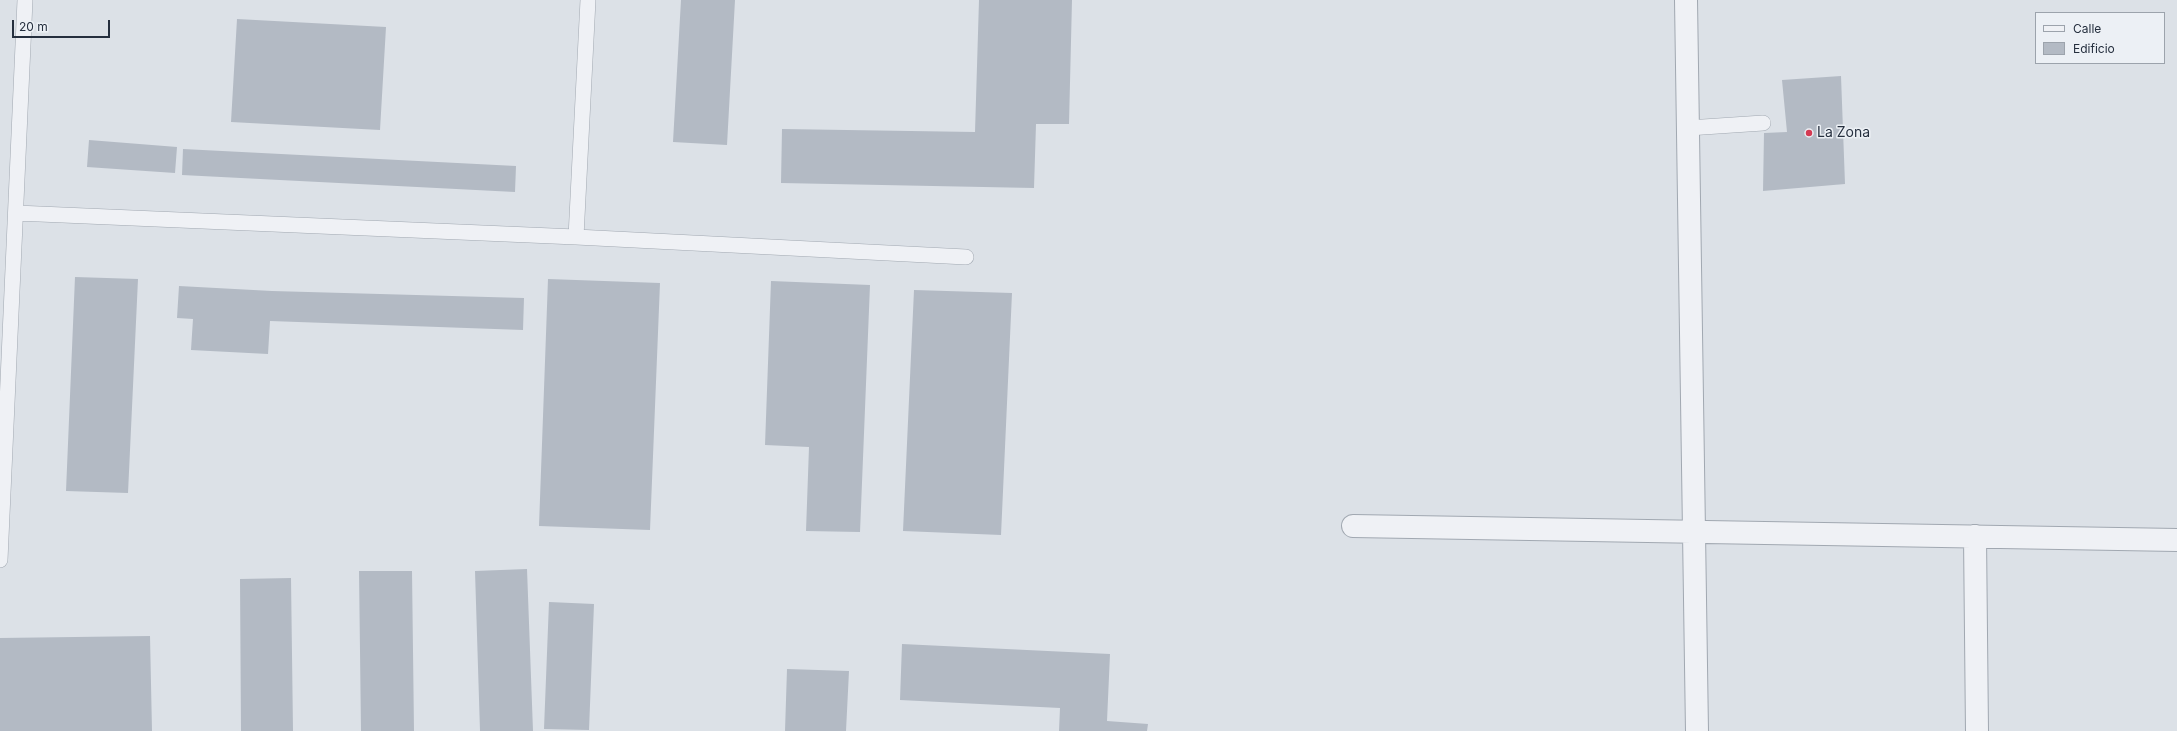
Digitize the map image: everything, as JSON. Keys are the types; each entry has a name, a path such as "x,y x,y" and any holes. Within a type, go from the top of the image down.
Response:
{"street":[{"path":"1686,0 1697,731"},
{"path":"1353,526 2177,540"},
{"path":"1974,536 1977,731"}],"lane":[{"path":"0,560 26,0"},
{"path":"576,237 588,0"},
{"path":"1688,128 1763,123"},
{"path":"16,213 576,237 966,256"}],"building":[{"path":"681,0 735,0 727,145 673,142"},
{"path":"979,0 1072,0 1069,124 1036,124 1034,188 781,183 782,129 975,132"},
{"path":"237,19 386,27 380,130 231,122"},
{"name":"La Zona","path":"1841,76 1845,184 1763,191 1764,133 1787,132 1782,80"},
{"path":"89,140 177,147 175,173 87,167"},
{"path":"183,149 516,166 515,192 182,175"},
{"path":"75,277 138,279 128,493 66,491"},
{"path":"548,279 660,283 650,530 539,526"},
{"path":"771,281 870,285 860,532 806,531 809,447 765,445"},
{"path":"179,286 272,291 524,298 523,330 270,321 268,354 191,350 193,319 177,318"},
{"path":"914,290 1012,293 1001,535 903,531"},
{"path":"527,569 533,731 480,731 475,571"},
{"path":"359,571 412,571 414,731 361,731"},
{"path":"291,578 293,731 241,731 240,579"},
{"path":"549,602 594,604 589,730 544,729"},
{"path":"150,636 152,731 0,731 0,638"},
{"path":"902,644 1110,654 1107,721 1148,724 1147,731 1059,731 1060,708 900,700"},
{"path":"787,669 849,671 846,731 785,731"}],"place":[{"name":"La Zona","path":"1809,133"}]}
